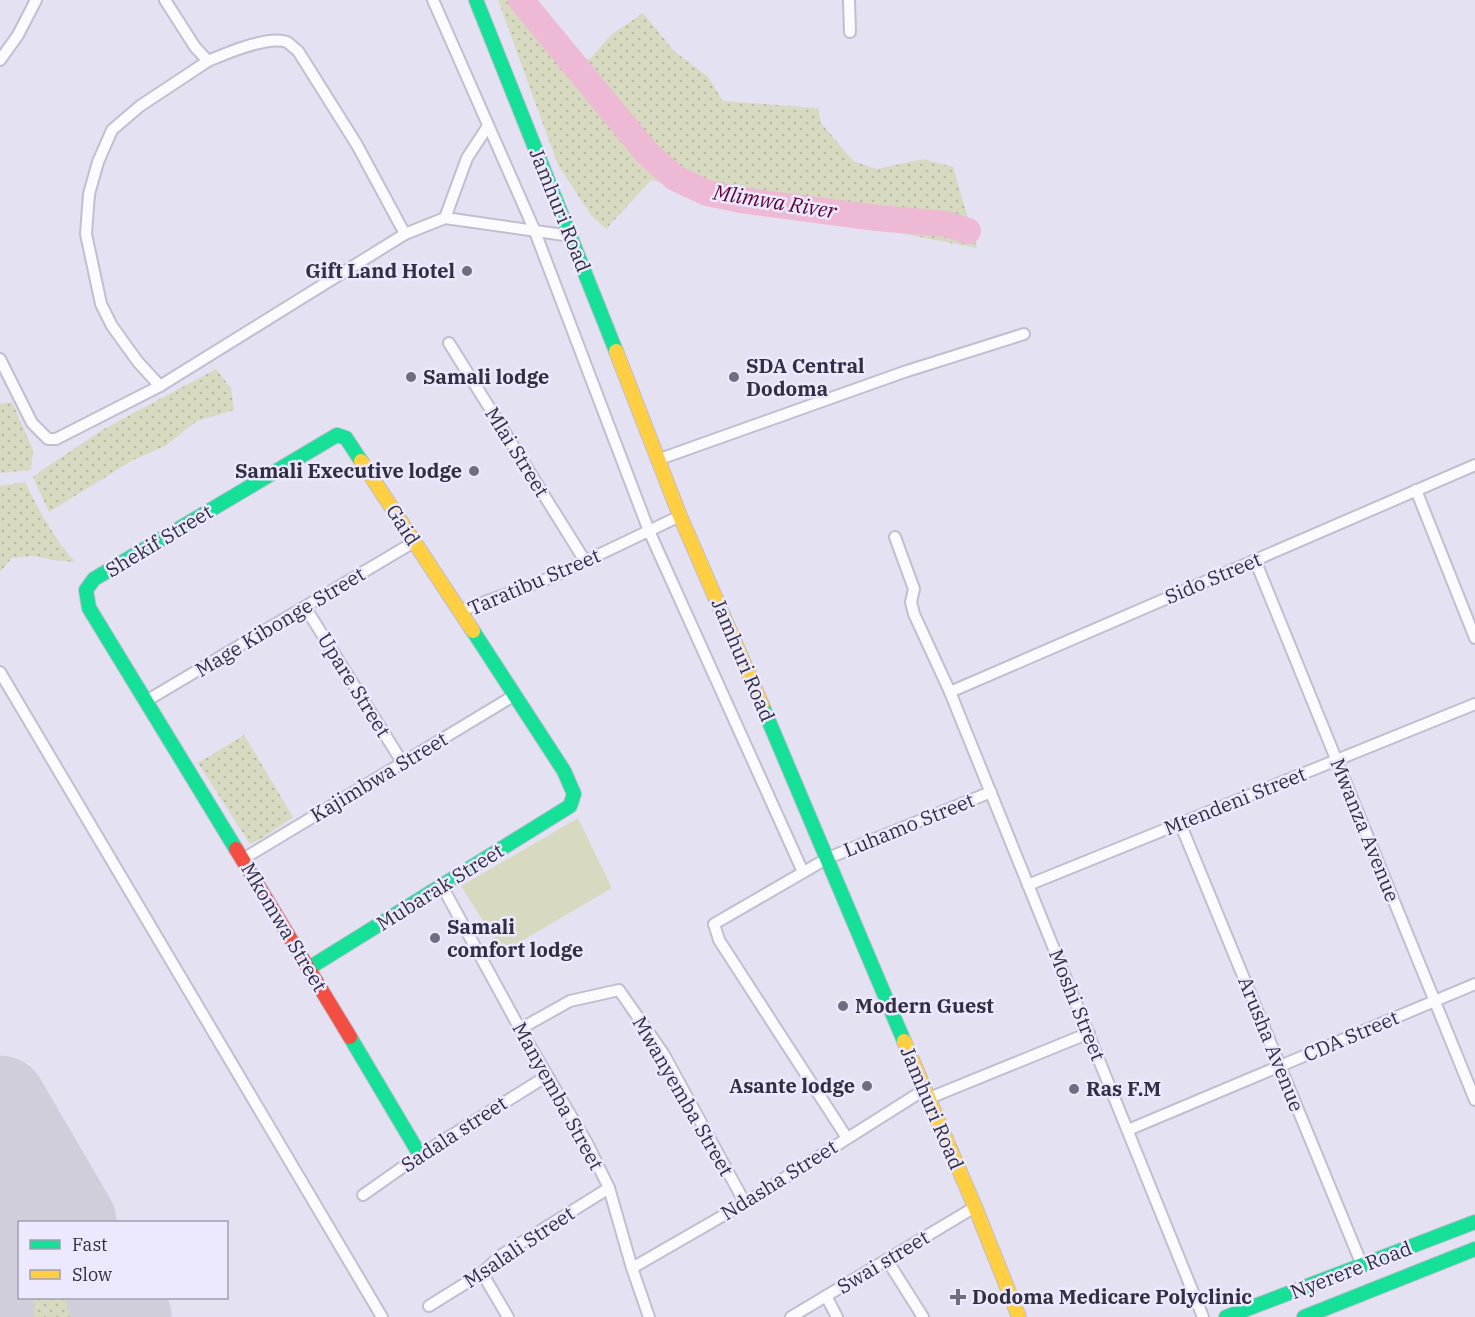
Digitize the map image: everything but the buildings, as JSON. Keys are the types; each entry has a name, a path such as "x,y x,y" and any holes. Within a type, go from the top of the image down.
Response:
{"main road":[{"name":"Jamhuri Road","path":"476,0 680,516 828,858 1019,1317"},
{"name":"Shekif Street","path":"146,701 89,608 86,590 94,579 337,435 346,438"},
{"name":"Gaid","path":"346,438 460,611"},
{"name":"Taratibu Street","path":"460,611 564,771 574,794 570,806"},
{"name":"Mkomwa Street","path":"146,701 420,1155"},
{"name":"Mubarak Street","path":"309,968 570,806"},
{"name":"Nyerere Road","path":"1226,1317 1475,1222"},
{"name":"Nyerere Road","path":"1304,1317 1475,1249"}],"street":[{"path":"0,60 18,35 36,0"},
{"path":"165,0 195,47 208,62"},
{"path":"433,0 534,229 650,531 803,872"},
{"path":"849,0 850,32"},
{"path":"160,386 138,362 112,326 101,304 86,234 89,194 98,162 112,130 140,106 208,62 248,45 275,41 286,42 298,51 357,145 405,234"},
{"path":"445,218 467,158 488,126"},
{"path":"0,359 32,423 48,439 56,439 160,386 405,234 445,218 571,236"},
{"path":"657,460 904,372 1024,334"},
{"name":"Mlai Street","path":"449,343 585,561"},
{"name":"Sido Street","path":"950,692 1475,465"},
{"path":"1416,490 1475,638"},
{"name":"Taratibu Street","path":"460,611 550,578 680,516"},
{"name":"Moshi Street","path":"895,537 914,589 911,602 914,614 950,692 1203,1317"},
{"name":"Mage Kibonge Street","path":"146,701 414,542"},
{"name":"Mwanza Avenue","path":"1255,560 1475,1100"},
{"name":"Upare Street","path":"305,607 402,762"},
{"path":"0,672 382,1317"},
{"name":"Kajimbwa Street","path":"243,859 514,695"},
{"name":"Mtendeni Street","path":"1028,885 1475,704"},
{"name":"Luhamo Street","path":"847,1138 719,940 714,924 828,858 991,792"},
{"name":"Arusha Avenue","path":"1179,823 1362,1265"},
{"name":"Manyemba Street","path":"442,886 547,1077 587,1143 609,1188 649,1317"},
{"name":"CDA Street","path":"1128,1130 1475,984"},
{"name":"Mwanyemba Street","path":"520,1029 570,1001 619,990 663,1053 745,1203"},
{"name":"Ndasha Street","path":"632,1268 745,1203 847,1138 926,1095 1089,1034"},
{"name":"Sadala street","path":"363,1195 420,1155 547,1077"},
{"name":"Msalali Street","path":"429,1306 482,1273 500,1256 609,1188"},
{"name":"Swai street","path":"791,1317 975,1207"},
{"path":"887,1260 923,1317"},
{"path":"482,1273 508,1317"},
{"path":"826,1296 837,1317"}],"green space":[{"path":"498,0 528,0 575,57 590,59 611,35 643,13 674,51 708,77 723,101 818,108 821,123 853,161 877,169 923,159 953,167 977,248 863,226 787,216 651,180 606,229 591,215 558,165"},
{"path":"216,369 231,388 234,410 197,421 165,446 133,460 49,512 33,477 104,429"},
{"path":"12,402 33,450 31,470 0,473 0,404"},
{"path":"25,482 47,524 75,562 33,556 12,558 0,572 0,486"},
{"path":"244,735 293,817 250,844 198,763"},
{"path":"578,818 612,888 503,952 461,886"},
{"path":"31,1299 78,1299 89,1317 31,1317"}],"waterway":[{"name":"Mlimwa River","path":"521,0 647,153 675,178 707,193 741,200 877,218 947,224 968,231"}],"taxiway":[{"path":"8,1117 15,1152 15,1317"},
{"path":"21,1221 37,1205 44,1179"},
{"path":"25,1221 45,1212 55,1213 67,1219"},
{"path":"4,1232 18,1223"}],"runway":[{"path":"0,1102 69,1221"},
{"path":"114,1299 125,1317"}],"traffic: fast":[{"path":"476,0 616,351"},
{"path":"236,849 89,608 86,590 94,579 337,435 346,438 361,461"},
{"path":"309,968 570,806 574,794 564,771 473,631"},
{"path":"762,705 904,1041"},
{"path":"350,1037 420,1155"},
{"path":"1226,1317 1475,1222"},
{"path":"1304,1317 1475,1249"}],"traffic: slow":[{"path":"616,351 680,516 762,705"},
{"path":"361,461 473,631"},
{"path":"904,1041 1019,1317"}],"traffic: jam":[{"path":"236,849 350,1037"}],"place":[{"name":"Gift Land Hotel","path":"467,271"},
{"name":"Samali lodge","path":"411,377"},
{"name":"SDA Central Dodoma","path":"734,377"},
{"name":"Samali Executive lodge","path":"474,471"},
{"name":"Samali comfort lodge","path":"435,938"},
{"name":"Modern Guest","path":"843,1006"},
{"name":"Asante lodge","path":"867,1086"},
{"name":"Ras F.M","path":"1074,1089"},
{"name":"Dodoma Medicare Polyclinic","path":"958,1297"}]}
